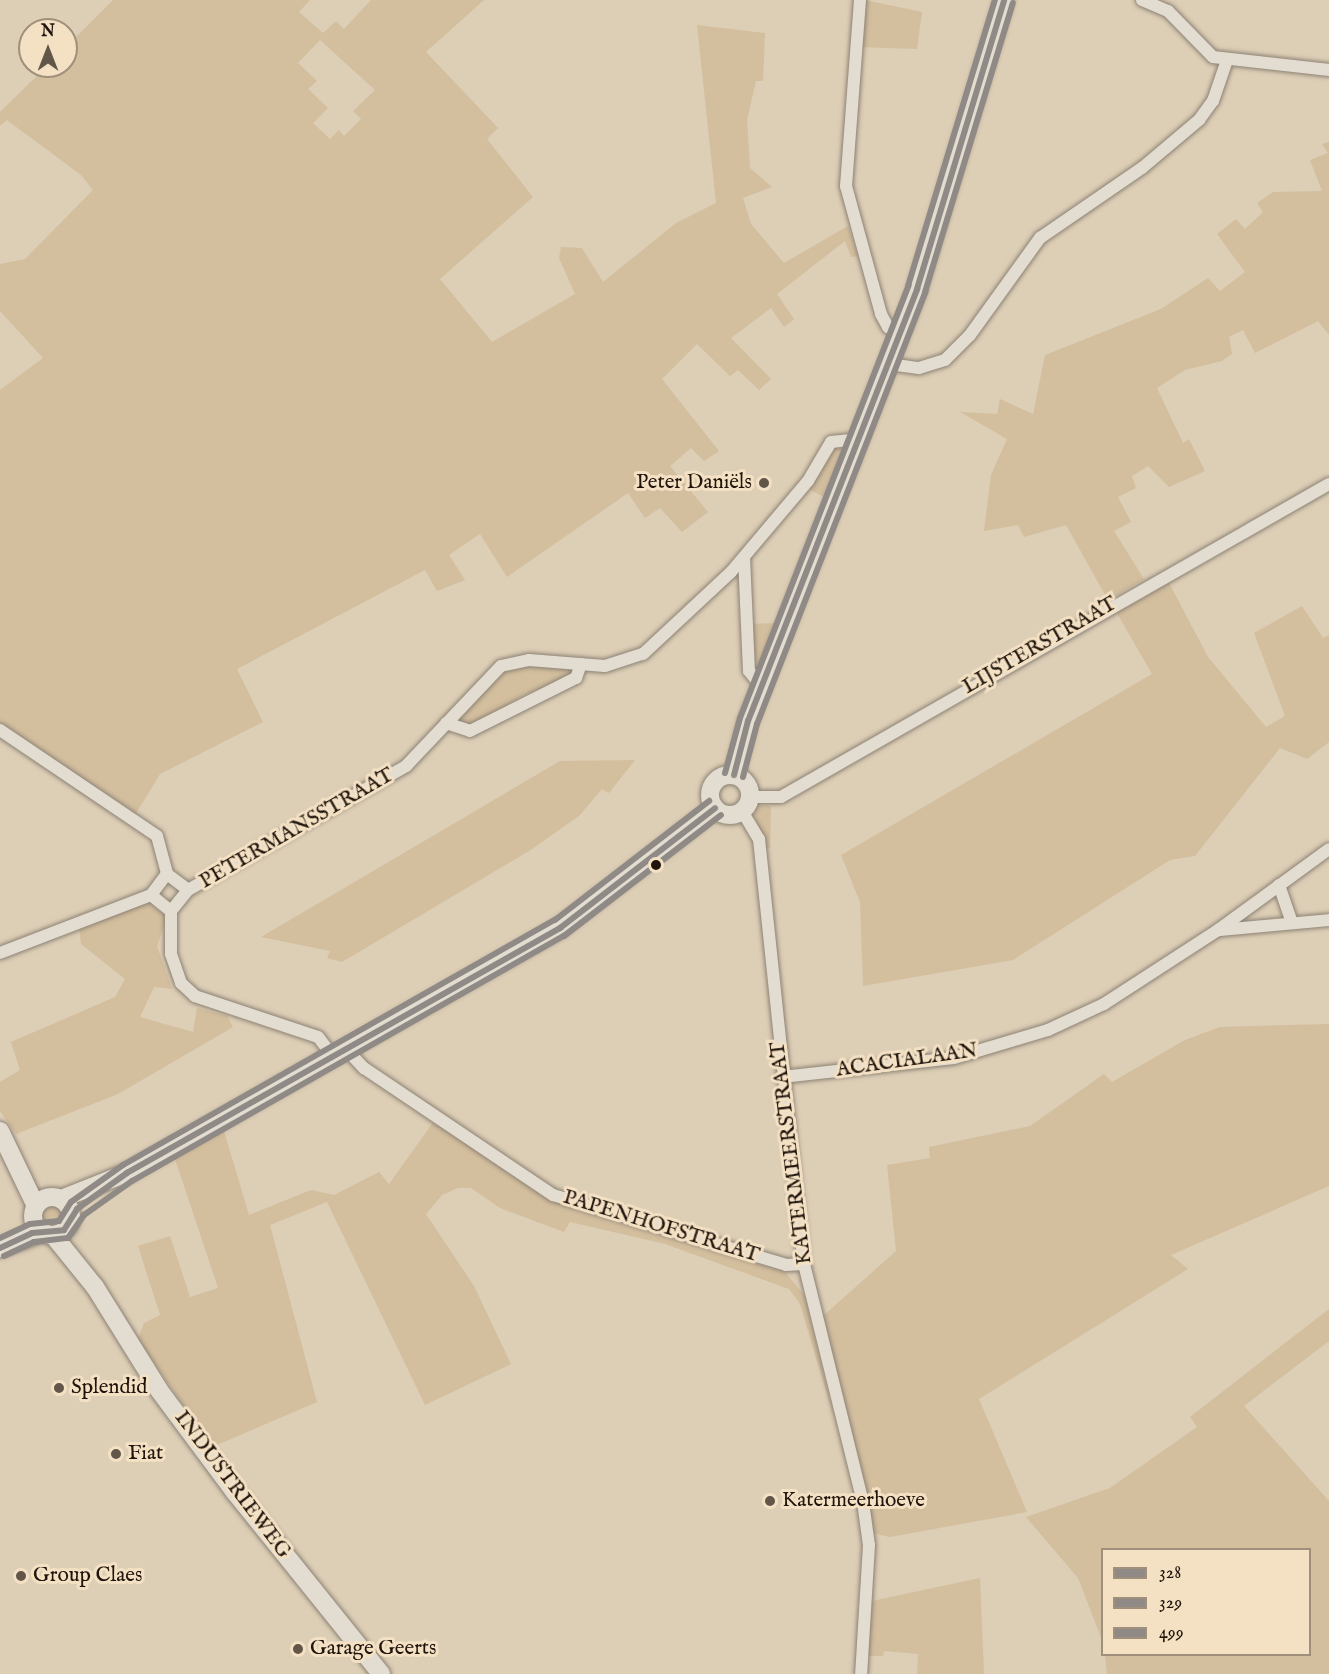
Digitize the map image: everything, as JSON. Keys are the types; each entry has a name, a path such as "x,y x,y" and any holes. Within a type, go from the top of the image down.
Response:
{"street":[{"path":"860,0 846,186 881,314 888,327 901,333"},
{"path":"734,775 744,732 764,688 901,333 943,210 1004,0"},
{"path":"1142,0 1159,3 1198,47 1227,60 1329,70"},
{"path":"889,364 919,368 945,360 970,335 1040,238 1142,168 1199,120 1214,101 1227,60"},
{"name":"PETERMANSSTRAAT","path":"171,911 188,890 406,766 501,666 529,660 612,665 643,654 744,557 808,481 831,442 861,438"},
{"name":"LIJSTERSTRAAT","path":"746,804 781,797 1329,484"},
{"path":"744,557 748,671 764,688"},
{"path":"446,723 470,731 576,678 581,664"},
{"path":"0,730 157,836 167,874 188,890"},
{"path":"734,775 744,780 746,804 726,814 715,808 710,792 714,782 734,775"},
{"name":"KATERMEERSTRAAT","path":"746,804 759,839 782,1077 804,1264 866,1524 861,1674"},
{"path":"0,1248 59,1227 127,1173 341,1054 576,918 715,808"},
{"name":"ACACIALAAN","path":"782,1077 954,1058 1006,1045 1104,1004 1218,930 1329,849"},
{"path":"0,953 151,895 167,874"},
{"path":"1279,885 1291,920"},
{"path":"151,895 171,911 172,965 187,989 318,1037 341,1054"},
{"name":"ACACIALAAN","path":"1218,930 1291,920 1329,920"},
{"name":"PAPENHOFSTRAAT","path":"341,1054 553,1195 786,1265 804,1264"},
{"name":"INDUSTRIEWEG","path":"4,1138 57,1198 59,1227"},
{"name":"INDUSTRIEWEG","path":"4,1138 34,1211 59,1227 159,1390 227,1481 381,1674"},
{"path":"0,1238 34,1211 57,1198 127,1173"}],"shaded area":[{"path":"113,0 310,0 299,12 323,33 336,21 344,29 371,0 484,0 426,52 498,128 487,139 533,197 440,279 492,342 575,294 559,258 561,247 582,248 603,282 676,223 716,203 697,25 765,33 763,81 756,81 747,120 750,168 772,187 743,198 751,224 784,263 848,226 858,256 851,257 845,241 777,294 794,319 784,327 771,308 731,338 771,379 759,390 738,370 730,376 697,344 662,379 719,451 704,461 691,448 670,466 708,512 682,532 660,508 645,518 628,493 507,577 480,534 449,555 465,580 437,591 425,570 237,669 263,722 160,774 135,815 0,724 0,390 43,358 0,311 0,264 25,259 93,190 81,175 7,120 0,126 0,112 35,78 78,78 78,35","holes":["320,40 375,90 353,111 361,119 344,136 339,130 330,139 313,123 328,108 308,89 317,81 298,63"]},
{"path":"865,0 922,12 917,49 858,47"},
{"path":"1329,142 1329,335 1318,321 1255,353 1243,330 1229,337 1232,354 1222,361 1185,370 1157,388 1183,443 1189,439 1205,471 1169,487 1148,466 1132,476 1136,488 1118,497 1131,522 1114,531 1144,579 1108,600 1066,525 1024,537 1018,525 984,531 991,475 1007,439 960,412 997,414 1000,399 1033,414 1045,355 1161,309 1208,278 1220,291 1245,272 1217,234 1236,219 1245,229 1263,212 1257,203 1273,192 1322,191 1310,160 1328,153 1322,144"},
{"path":"847,445 828,499 807,488 837,446"},
{"path":"1167,579 1208,657 1266,727 1285,716 1254,633 1302,606 1323,638 1329,635 1329,742 1307,759 1280,748 1195,856 1170,860 1013,960 863,986 860,902 841,855 1152,674 1114,608"},
{"path":"780,623 759,676 755,677 750,624"},
{"path":"516,665 576,667 575,675 524,695 467,729 454,720 492,676"},
{"path":"635,760 609,793 602,789 579,816 529,851 342,962 327,958 330,951 261,937 560,761"},
{"path":"758,805 771,806 770,848 765,849 754,813"},
{"path":"145,900 167,917 157,946 172,989 154,987 140,1017 193,1032 197,1008 227,1016 233,1027 118,1094 16,1134 0,1111 0,1082 20,1070 11,1042 115,997 125,979 81,944 79,926"},
{"path":"1329,1024 1329,1186 1171,1255 1188,1269 979,1399 1027,1512 890,1537 872,1533 823,1316 896,1251 887,1165 930,1158 929,1147 1030,1126 1104,1074 1112,1082 1185,1040 1220,1027"},
{"path":"434,1121 575,1210 785,1272 805,1296 834,1418 800,1304 789,1289 665,1244 570,1222 564,1232 500,1208 471,1188 458,1188 442,1195 426,1214 474,1286 511,1364 425,1405 327,1202 270,1225 317,1402 212,1447 138,1339 144,1323 160,1315 138,1246 170,1236 190,1297 218,1288 174,1156 224,1131 249,1215 311,1190 334,1195 379,1172 389,1184"},
{"path":"52,1204 60,1208 64,1216 60,1224 52,1228 44,1224 40,1216 44,1208"},
{"path":"1329,1309 1329,1341 1244,1406 1329,1501 1329,1674 1107,1674 1105,1656 1311,1656 1311,1548 1101,1548 1101,1637 1078,1578 1026,1517 1110,1488 1197,1427 1190,1417"},
{"path":"980,1578 984,1674 917,1674 918,1654 884,1651 883,1656 867,1656 872,1601"}],"transit line":[{"name":"499","path":"725,773 740,718 908,286 995,0"},
{"name":"328","path":"734,775 748,721 917,289 1004,0"},
{"name":"329","path":"743,777 757,724 925,292 1013,3"},
{"name":"499","path":"0,1238 30,1224 59,1221 71,1202 123,1165 555,920 709,801"},
{"name":"328","path":"0,1248 32,1233 64,1230 77,1209 127,1173 560,928 715,808"},
{"name":"329","path":"4,1256 34,1242 68,1238 84,1215 132,1181 564,936 721,815"}],"place":[{"name":"Peter Daniëls","path":"764,483"},
{"name":"Splendid","path":"59,1388"},
{"name":"Fiat","path":"116,1454"},
{"name":"Katermeerhoeve","path":"770,1501"},
{"name":"Group Claes","path":"21,1576"},
{"name":"Garage Geerts","path":"298,1649"}]}
